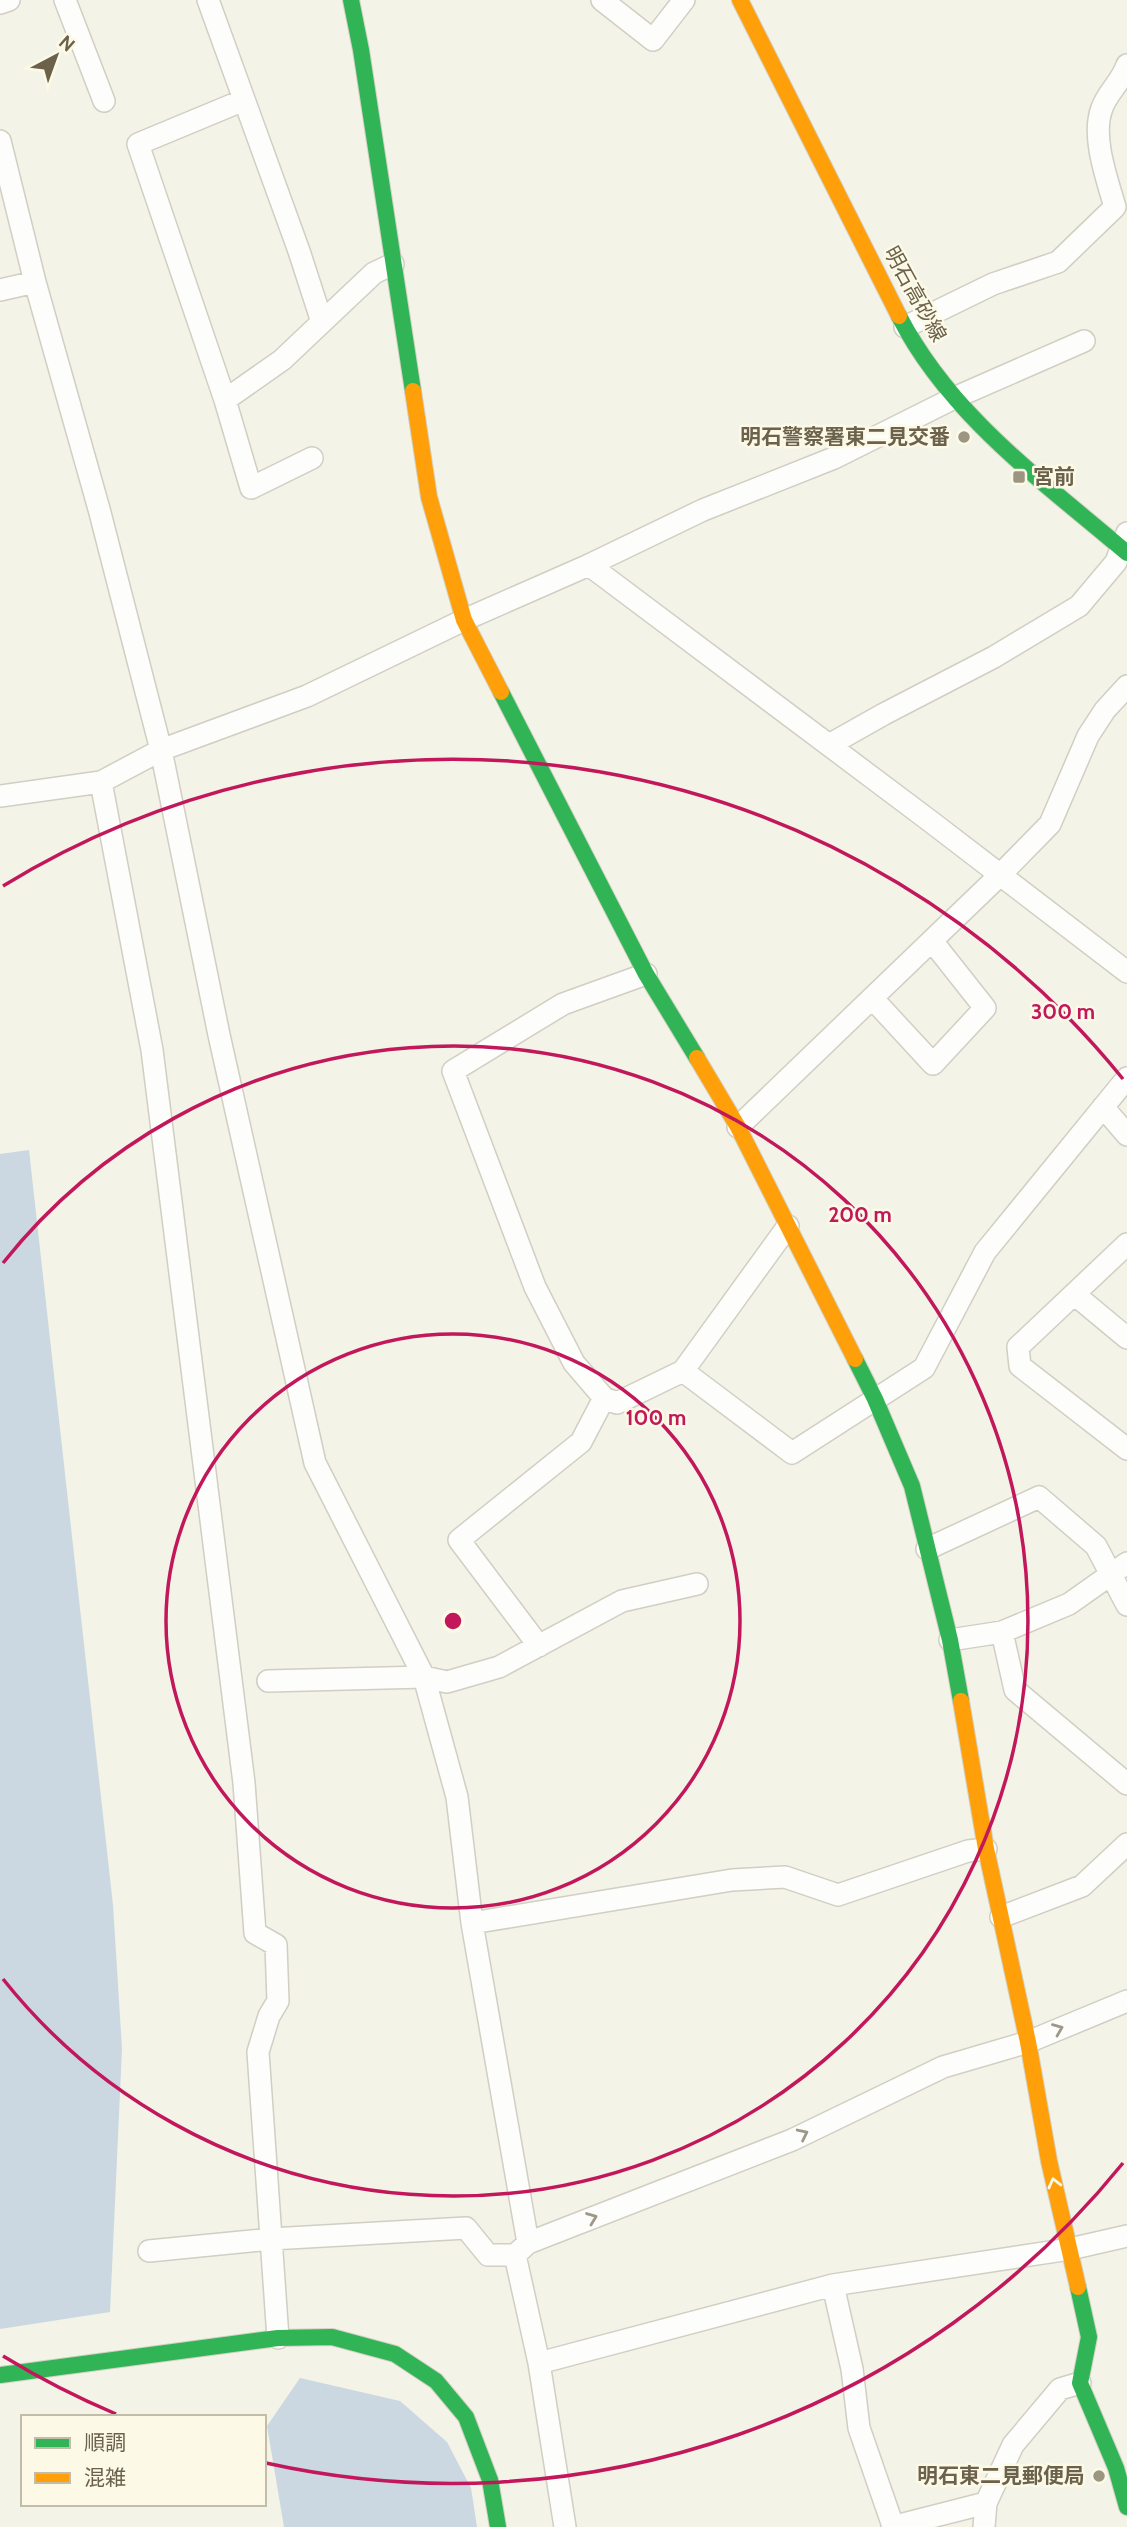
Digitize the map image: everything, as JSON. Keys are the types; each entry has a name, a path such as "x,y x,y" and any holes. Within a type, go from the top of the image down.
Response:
{"street":[{"path":"0,3 9,0"},
{"path":"65,0 104,101"},
{"path":"208,0 322,322"},
{"path":"351,0 361,50 429,497 464,620 646,974 738,1127 875,1399 912,1486 950,1640 986,1849 1028,2042 1049,2161 1089,2337 1080,2383 1121,2466 1127,2507"},
{"path":"602,0 653,40 684,0"},
{"name":"明石高砂線","path":"740,0 905,327 954,398 995,441 1125,545"},
{"path":"905,327 993,284 1058,262 1115,206 1102,161 1098,123 1102,107 1127,65"},
{"path":"244,100 138,144 225,400 251,488 312,458"},
{"path":"0,141 35,282 99,509 161,750 219,1035 314,1463 424,1677 457,1797 472,1923 565,2527"},
{"path":"225,400 282,360 374,273 393,264"},
{"path":"0,290 35,282"},
{"path":"0,796 101,782 161,750 307,696 703,510 834,458 954,398 1084,341"},
{"path":"829,745 994,657 1079,606 1116,562 1125,545"},
{"path":"589,565 1127,972"},
{"path":"738,1127 1000,875 1049,824 1088,736 1105,710 1127,686"},
{"path":"101,782 152,1051 244,1783 255,1933 276,1945 278,2001 269,2016 258,2052 278,2338"},
{"path":"872,999 933,1064 985,1009 932,940"},
{"path":"646,974 563,1003 453,1071 535,1287 574,1363 604,1398 617,1403 683,1371 788,1226"},
{"path":"683,1371 792,1453 924,1368 985,1252 1127,1078"},
{"path":"1103,1107 1127,1135"},
{"path":"1127,1244 1018,1348 1020,1366 1127,1450"},
{"path":"1074,1294 1127,1338"},
{"path":"539,1646 459,1540 580,1442 604,1398"},
{"path":"928,1549 1039,1497 1119,1569 1127,1605"},
{"path":"950,1640 1002,1632 1069,1604 1119,1569"},
{"path":"268,1681 424,1677 447,1682 499,1667 622,1601 697,1584"},
{"path":"1002,1632 1016,1690 1127,1784"},
{"path":"1001,1917 1082,1886 1127,1844"},
{"path":"472,1923 732,1880 785,1877 838,1895 968,1851 986,1849"},
{"path":"149,2251 271,2239 466,2228 488,2255 522,2249 792,2140 943,2067 1028,2042 1127,2001"},
{"path":"539,2363 833,2285 1070,2249 1127,2236"},
{"path":"833,2285 852,2369 859,2428 892,2526 986,2503"},
{"path":"0,2375 278,2338 332,2337 395,2354 436,2381 466,2417 490,2480 498,2527"},
{"path":"984,2527 986,2503 1013,2445 1060,2389 1080,2383"}],"shaded area":[{"path":"29,1150 113,1905 122,2049 110,2312 0,2329 0,1154"},
{"path":"300,2378 400,2401 447,2442 471,2488 477,2527 284,2527 267,2426"}],"traffic: fast":[{"path":"351,0 413,391"},
{"path":"899,316 944,385 972,416 1032,473 1127,553"},
{"path":"501,692 646,974 697,1058"},
{"path":"855,1359 912,1486 950,1640 961,1701"},
{"path":"1078,2287 1089,2337 1080,2383 1116,2468 1127,2507"},
{"path":"0,2375 278,2338 332,2337 395,2354 436,2381 466,2417 490,2480 498,2527"}],"traffic: slow":[{"path":"740,0 899,316"},
{"path":"413,391 429,497 464,620 501,692"},
{"path":"697,1058 738,1127 855,1359"},
{"path":"961,1701 986,1849 1028,2042 1049,2161 1078,2287"}],"place":[{"name":"明石警察署東二見交番","path":"964,437"},
{"name":"宮前","path":"1019,477"},
{"name":"明石東二見郵便局","path":"1099,2476"}]}
